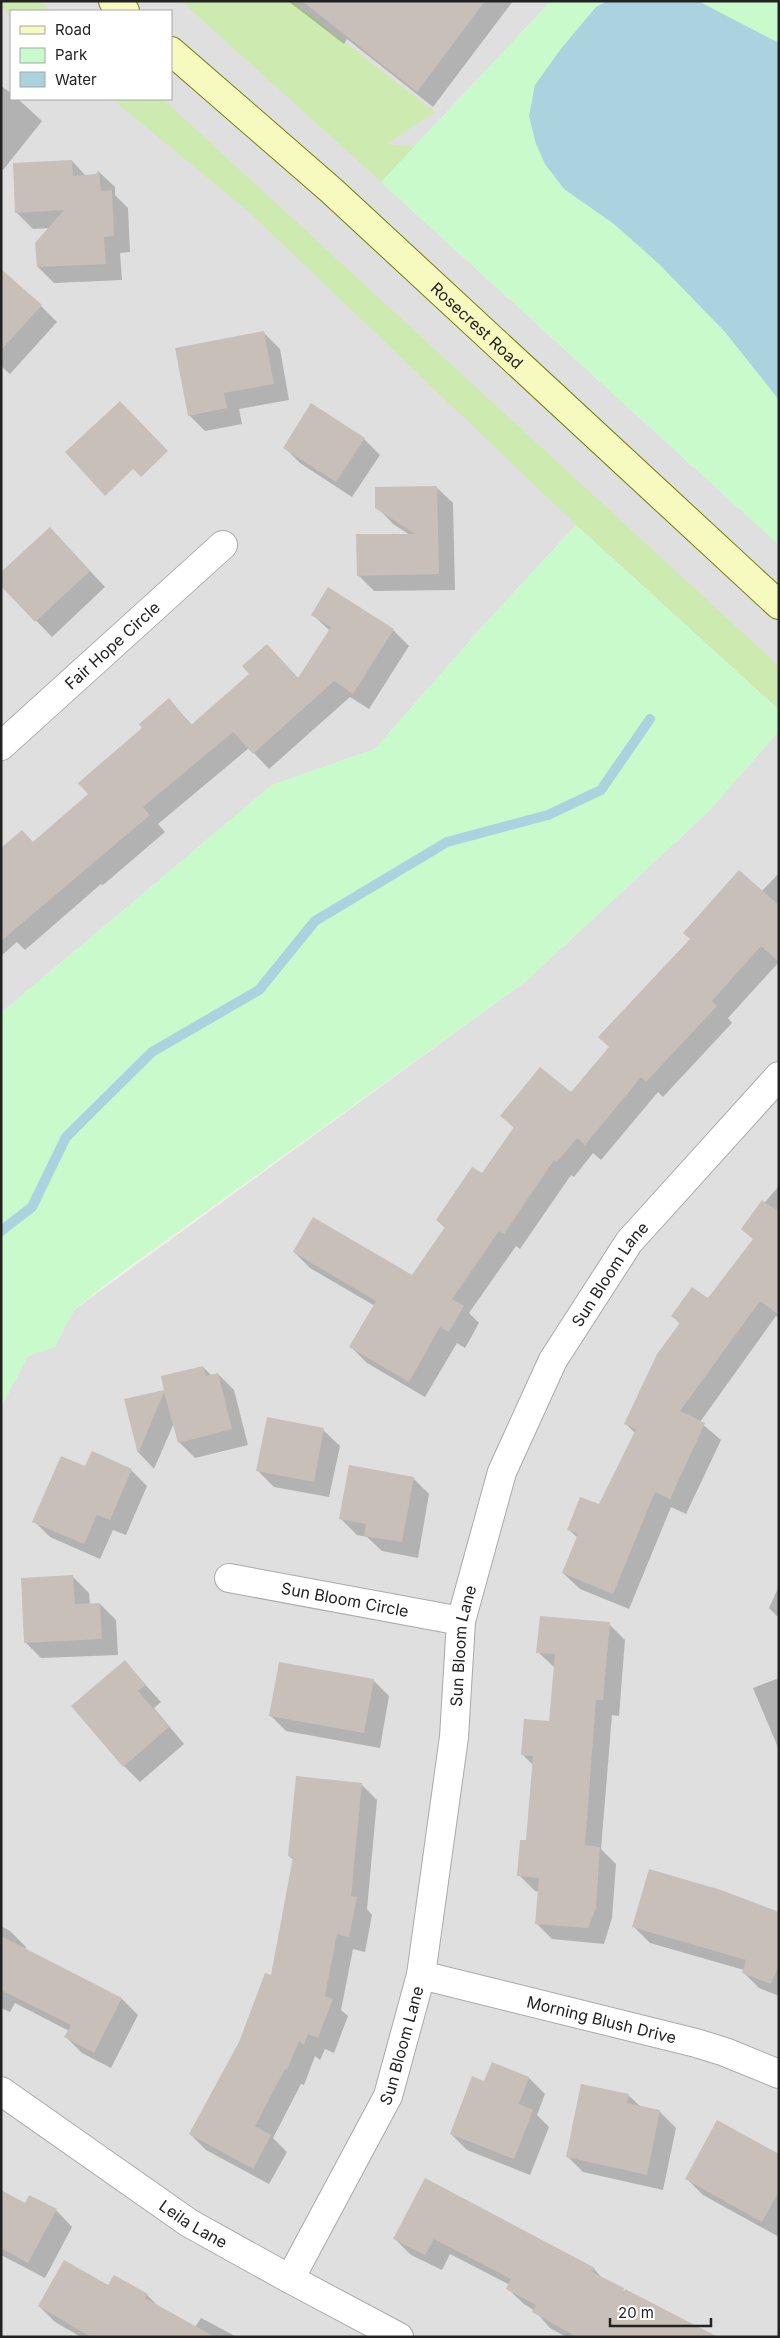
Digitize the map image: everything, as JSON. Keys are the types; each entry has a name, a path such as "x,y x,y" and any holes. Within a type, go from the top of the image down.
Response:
{"main road":[{"path":"112,1 124,10"},
{"name":"Rosecrest Road","path":"172,52 332,191 779,606"}],"street":[{"name":"Fair Hope Circle","path":"1,746 223,545"},
{"name":"Sun Bloom Lane","path":"290,2279 388,2096 421,1976 454,1736 461,1621 502,1472 553,1360 629,1242 779,1076"},
{"name":"Sun Bloom Circle","path":"229,1578 461,1621"},
{"name":"Morning Blush Drive","path":"421,1976 696,2043 779,2074"},
{"name":"Leila Lane","path":"1,2091 190,2223 399,2337"}],"shaded area":[{"path":"1,1 551,1 381,182 779,545 779,710 576,525 482,627 375,749 272,785 1,1013"},
{"path":"779,731 779,2337 1,2337 1,1407 28,1356 55,1346 74,1310 526,981 708,812"}],"green space":[{"path":"1,1 39,1 51,10 10,10 10,15 1,7"},
{"path":"181,1 292,1 435,112 387,144 488,154 779,545 542,327"},
{"path":"551,1 779,1 779,545 381,182"},
{"path":"113,100 164,100 779,666 779,710 576,525 250,213"},
{"path":"576,525 779,710 779,731 708,812 526,981 122,1272 74,1310 55,1347 28,1356 1,1407 1,1013 272,785 375,749 482,627"}],"water":[{"path":"608,1 698,1 779,43 779,400 725,332 659,264 614,224 564,189 545,164 536,144 529,116 535,85 560,50 596,7"}],"building":[{"path":"302,1 485,1 417,92"},
{"path":"72,160 73,176 96,174 99,170 101,191 112,190 114,236 104,237 106,264 37,267 35,243 64,210 15,213 13,163"},
{"path":"1,269 42,305 1,350"},
{"path":"264,331 274,384 224,393 227,408 188,416 175,348"},
{"path":"120,401 168,451 141,477 133,469 105,496 65,452"},
{"path":"311,403 365,438 336,482 283,448"},
{"path":"437,486 439,574 357,576 356,534 415,534 375,508 375,487"},
{"path":"50,527 90,571 35,622 1,586 1,572"},
{"path":"328,587 394,629 353,694 334,681 253,754 233,732 143,807 150,815 1,941 1,848 22,830 33,842 88,794 78,783 142,728 139,724 169,698 191,725 249,674 242,666 267,644 298,678 331,627 311,615"},
{"path":"739,870 779,905 779,962 761,946 712,1001 717,1006 646,1082 641,1077 585,1145 577,1138 557,1162 554,1160 504,1234 499,1231 452,1299 464,1306 449,1332 440,1327 409,1382 349,1347 376,1301 293,1252 313,1217 412,1275 445,1227 436,1220 472,1167 482,1173 514,1127 500,1116 540,1067 571,1092 609,1047 598,1037 690,939 683,933"},
{"path":"762,1200 776,1210 779,1206 779,1315 760,1301 680,1411 705,1423 670,1499 655,1492 613,1594 562,1573 578,1534 567,1530 580,1497 599,1504 636,1429 624,1424 657,1354 680,1323 671,1316 692,1287 708,1298 753,1239 741,1229"},
{"path":"203,1366 206,1376 218,1373 232,1429 178,1443 164,1392 138,1454 124,1399 164,1390 161,1376"},
{"path":"267,1417 324,1428 314,1482 256,1471"},
{"path":"92,1451 132,1469 110,1520 97,1515 84,1544 32,1522 61,1456 85,1466"},
{"path":"349,1465 414,1477 402,1542 364,1536 366,1524 339,1519"},
{"path":"73,1575 75,1604 100,1603 102,1639 24,1643 21,1578"},
{"path":"540,1616 610,1622 603,1700 596,1700 585,1845 600,1847 596,1908 588,1928 535,1924 539,1878 517,1876 520,1840 526,1840 533,1756 521,1755 524,1719 549,1721 555,1654 536,1653"},
{"path":"125,1660 146,1685 138,1691 169,1727 123,1767 71,1706"},
{"path":"279,1662 374,1679 364,1733 269,1716"},
{"path":"296,1776 362,1783 351,1896 357,1897 349,1937 337,1934 325,1996 333,1999 318,2038 308,2034 304,2045 299,2041 287,2070 285,2069 255,2126 271,2135 253,2169 189,2134 239,2042 265,1973 271,1975 293,1857 288,1856"},
{"path":"649,1869 721,1890 779,1912 779,1965 771,1984 742,1973 746,1960 632,1927"},
{"path":"1,1936 122,1998 94,2053 64,2037 71,2025 1,1990"},
{"path":"492,2062 529,2077 519,2104 533,2110 514,2159 450,2134 472,2076 484,2081"},
{"path":"581,2084 629,2094 627,2103 660,2110 647,2175 566,2157"},
{"path":"717,2120 779,2154 779,2191 762,2222 685,2179"},
{"path":"425,2178 595,2268 592,2272 624,2288 623,2294 625,2289 718,2337 577,2337 532,2312 536,2305 506,2289 511,2279 434,2239 425,2255 393,2239"},
{"path":"1,2190 25,2203 29,2195 57,2209 28,2263 1,2248"},
{"path":"64,2260 108,2285 114,2275 148,2294 145,2298 215,2337 91,2337 38,2306"}],"waterway":[{"path":"1,1231 32,1207 66,1137 152,1052 259,990 315,921 447,842 548,815 601,790 650,719"}]}
